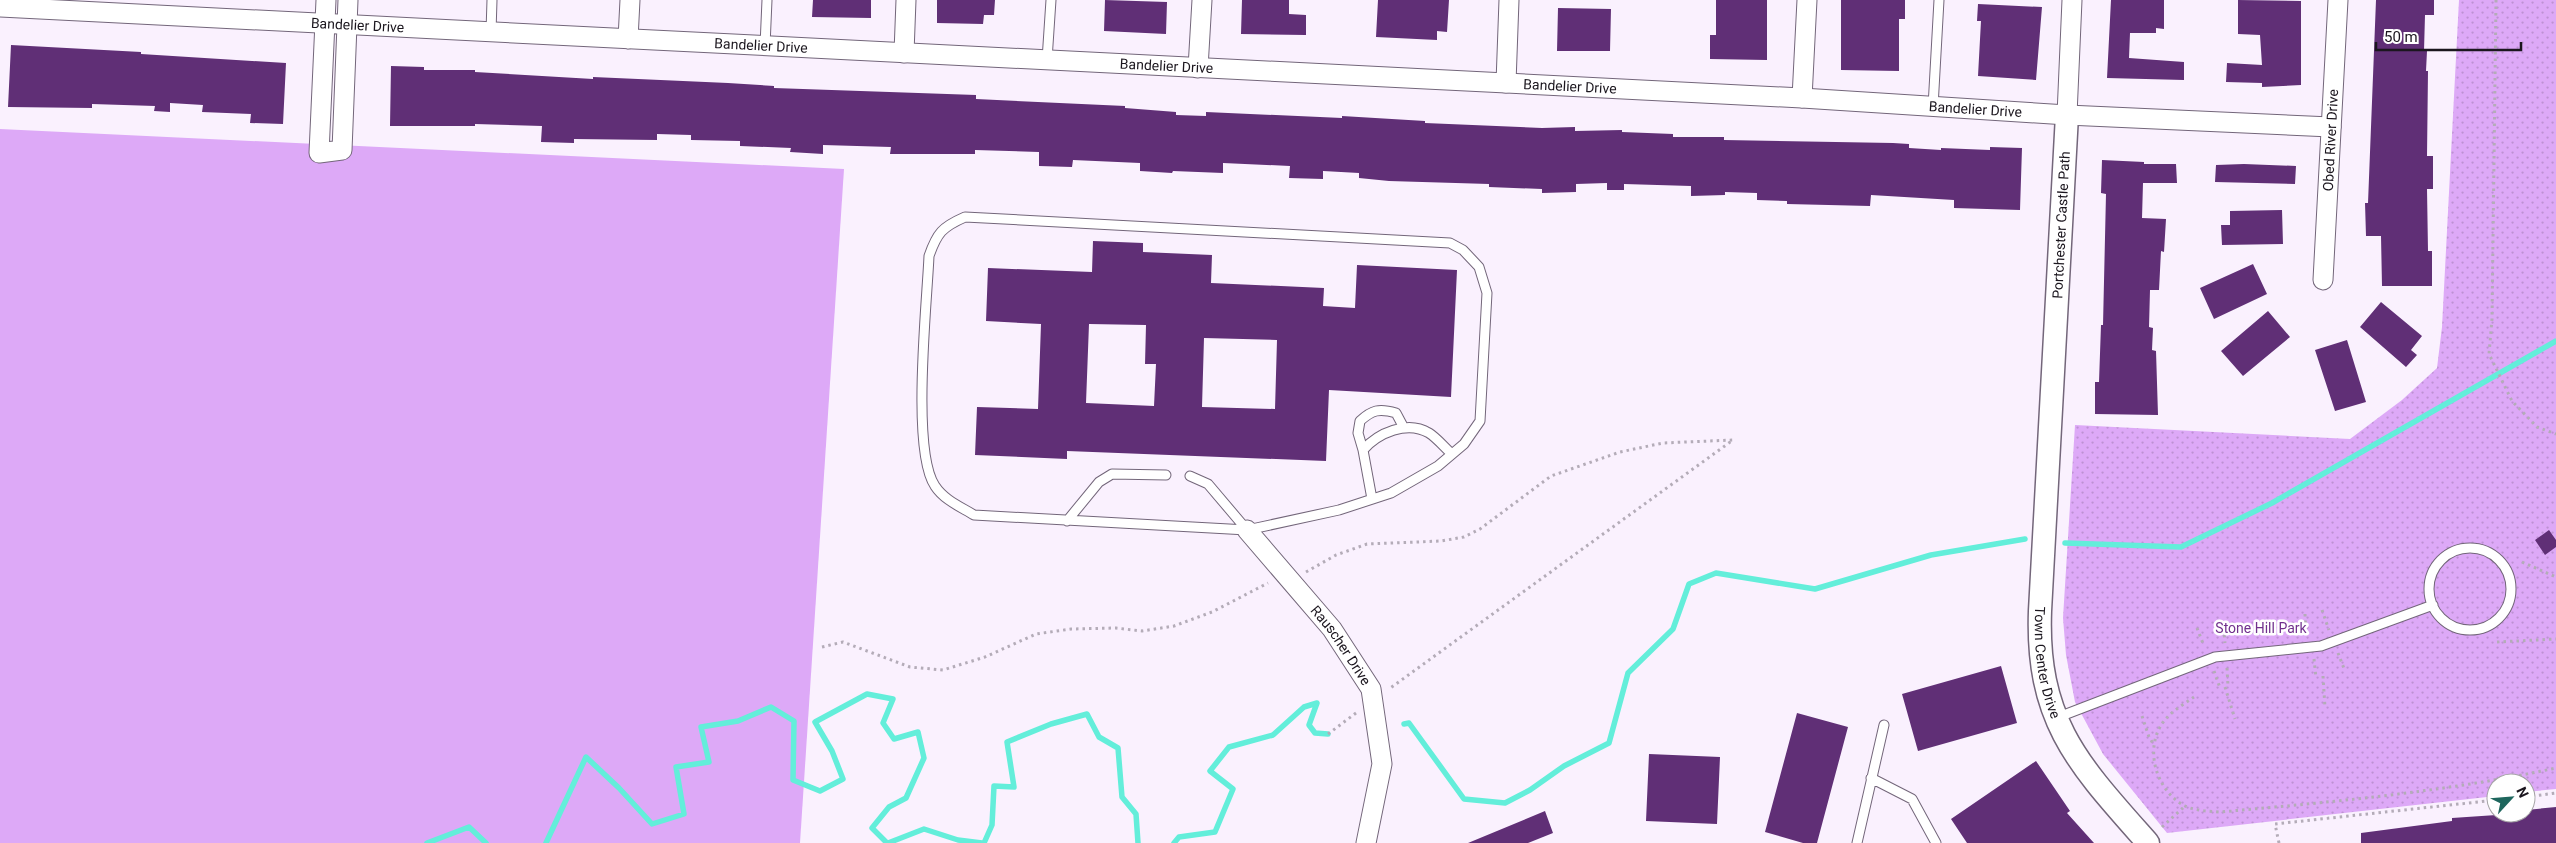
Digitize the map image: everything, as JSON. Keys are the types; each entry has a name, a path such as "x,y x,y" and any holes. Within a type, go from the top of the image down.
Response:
{"street":[{"path":"326,0 319,153 342,150 348,0"},
{"path":"628,39 630,0"},
{"path":"904,53 906,0"},
{"path":"1198,68 1202,0"},
{"path":"1506,83 1509,0"},
{"path":"1802,98 1807,0"},
{"name":"Portchester Castle Path","path":"2050,450 2072,0"},
{"name":"Obed River Drive","path":"2323,280 2338,0"},
{"name":"Bandelier Drive","path":"0,7 41,4 491,32 1802,98 2067,115 2331,127"},
{"name":"Town Center Drive","path":"2050,450 2039,629 2043,668 2056,718 2078,760 2154,836"},
{"name":"Rauscher Drive","path":"1247,530 1332,629 1371,689 1382,764 1366,843"}],"lane":[{"path":"491,32 492,0"},
{"path":"765,46 767,0"},
{"path":"1047,60 1050,0"},
{"path":"1933,107 1939,0"},
{"path":"964,217 1450,243 1464,250 1479,267 1487,292 1480,421 1464,444 1452,454 1438,466 1390,493 1339,510 1247,530 974,515 953,503 935,486 925,460 922,424 929,256 935,240 946,226 964,217"},
{"path":"1372,499 1358,433 1360,421 1370,412 1381,408 1396,413 1404,428"},
{"path":"1363,450 1370,442 1387,432 1404,428 1428,432 1452,454"},
{"path":"1067,521 1099,482 1112,474 1166,475"},
{"path":"1190,476 1208,484 1247,530"},
{"path":"2467,548 2480,549 2496,558 2508,573 2511,587 2509,602 2503,614 2492,624 2479,629 2465,630 2452,626 2440,617 2432,605 2430,579 2435,568 2454,551 2467,548"},
{"path":"2056,718 2215,658 2321,646 2432,605"},
{"path":"1857,843 1884,725"},
{"path":"1871,778 1912,800 1936,843"}],"path":[{"path":"2496,0 2492,319 2489,346 2491,358 2512,401 2537,426 2556,434"},
{"path":"822,647 843,642 910,668 943,670 984,657 1036,634 1072,629 1116,628 1142,631 1174,626 1212,612 1270,582 1306,572 1336,555 1367,544 1441,541 1464,537 1480,529 1552,476 1620,452 1663,443 1733,440 1384,693"},
{"path":"2522,562 2556,577"},
{"path":"2322,610 2329,630"},
{"path":"2304,614 2306,635"},
{"path":"2223,622 2225,643"},
{"path":"2197,628 2205,648"},
{"path":"2497,642 2556,639"},
{"path":"2337,651 2345,672"},
{"path":"2314,658 2316,678"},
{"path":"2226,665 2227,687 2235,719"},
{"path":"2213,668 2220,688"},
{"path":"2323,676 2325,708"},
{"path":"2194,697 2163,722 2154,745 2155,765 2160,780 2168,792 2185,806 2201,811 2220,812 2357,799 2503,780 2556,768"},
{"path":"1328,734 1360,711"},
{"path":"2142,716 2149,737 2154,745"},
{"path":"2536,795 2556,793"},
{"path":"2279,843 2275,824 2486,801"},
{"path":"2154,836 2185,806"}],"green space":[{"name":"Stone Hill Park","path":"2459,0 2556,0 2556,789 2536,791 2536,773 2486,773 2486,797 2167,833 2103,754 2075,702 2066,655 2063,618 2075,425 2350,439 2402,400 2437,368 2442,327"},
{"path":"0,129 844,169 800,843 0,843"}],"building":[{"path":"813,0 871,0 871,18 812,17"},
{"path":"937,0 995,0 994,15 984,15 983,24 937,23"},
{"path":"1105,0 1167,2 1166,34 1104,31"},
{"path":"1242,0 1289,0 1289,14 1306,15 1306,35 1241,34"},
{"path":"1378,0 1449,0 1447,32 1437,31 1437,40 1376,37"},
{"path":"1716,0 1767,0 1767,60 1710,59 1710,35 1716,35"},
{"path":"1841,0 1905,0 1905,19 1899,19 1899,71 1841,70"},
{"path":"2111,0 2164,0 2164,29 2156,28 2156,33 2130,33 2129,58 2184,62 2184,80 2107,78"},
{"path":"2238,0 2301,1 2301,85 2262,87 2262,83 2226,82 2227,63 2262,65 2260,35 2238,34"},
{"path":"2376,0 2434,0 2434,15 2425,15 2424,51 2427,51 2426,71 2428,71 2427,156 2433,156 2433,189 2427,189 2428,251 2432,251 2432,286 2382,286 2381,236 2366,236 2365,203 2368,203"},
{"path":"1978,4 2042,7 2036,80 1978,76 1981,21 1977,21"},
{"path":"1558,8 1611,9 1610,51 1557,51"},
{"path":"11,45 141,52 141,54 286,63 283,124 250,123 251,114 202,112 203,105 170,103 170,112 154,111 155,106 92,104 92,108 8,107"},
{"path":"391,66 424,67 424,70 475,70 475,72 593,79 593,77 728,83 774,86 774,88 976,95 976,99 1125,106 1125,108 1176,112 1176,115 1206,116 1206,112 1342,118 1342,116 1425,121 1425,123 1542,128 1575,127 1575,131 1622,130 1622,132 1673,134 1673,137 1724,137 1724,140 1893,143 1909,144 1909,148 1941,150 1941,148 1990,150 1990,147 2022,148 2020,210 1954,208 1954,200 1871,195 1870,206 1787,204 1787,201 1757,200 1757,193 1725,192 1725,195 1691,196 1691,186 1624,184 1624,190 1607,190 1607,183 1576,184 1576,192 1542,193 1542,189 1489,187 1489,184 1389,181 1359,178 1359,173 1323,171 1323,179 1289,178 1290,166 1223,163 1223,173 1173,171 1172,173 1140,171 1140,163 1073,160 1072,167 1039,166 1039,152 975,150 975,154 890,154 891,147 823,145 823,154 790,152 791,148 740,146 740,141 691,140 691,135 657,134 657,140 574,139 574,143 541,142 542,126 475,124 475,126 390,126"},
{"path":"2102,160 2144,162 2144,164 2176,164 2177,183 2143,183 2142,218 2166,219 2164,252 2161,251 2159,290 2150,290 2149,327 2153,328 2152,350 2156,351 2158,415 2095,414 2095,382 2099,382 2101,325 2103,325 2106,194 2101,193"},
{"path":"2216,165 2296,166 2295,184 2215,182"},
{"path":"2282,210 2283,244 2222,245 2221,225 2230,225 2230,211"},
{"path":"1093,241 1143,243 1143,252 1212,255 1211,283 1324,288 1323,306 1355,308 1357,265 1457,270 1451,397 1329,390 1326,461 1067,451 1067,459 975,455 977,407 1038,409 1041,324 986,321 988,268 1092,272","holes":["1089,324 1146,325 1145,364 1156,364 1154,406 1086,403","1204,338 1277,340 1275,409 1202,407"]},
{"path":"2253,264 2267,294 2214,319 2200,288"},
{"path":"2381,302 2422,336 2411,350 2417,355 2406,367 2360,327"},
{"path":"2268,311 2290,337 2243,376 2221,351"},
{"path":"2347,340 2366,402 2335,411 2315,350"},
{"path":"2549,530 2556,540 2556,547 2545,555 2535,540"},
{"path":"2001,666 2017,723 1918,751 1902,694"},
{"path":"1797,713 1848,727 1817,843 1803,843 1765,832"},
{"path":"1649,754 1720,757 1717,824 1646,821"},
{"path":"2036,761 2070,811 2067,813 2094,843 1967,843 1951,819"},
{"path":"2556,807 2556,843 2361,843 2361,833 2452,821 2452,818 2486,816 2486,823 2536,823 2536,809"},
{"path":"1545,811 1553,833 1528,843 1468,843"}],"waterway":[{"path":"2065,543 2181,547 2272,503 2556,341"},
{"path":"1404,724 1409,723 1464,799 1505,803 1530,790 1564,766 1609,743 1628,673 1673,629 1689,584 1716,573 1815,589 1931,555 2025,539"},
{"path":"546,843 586,757 619,788 652,824 684,814 676,767 709,762 701,727 738,721 771,707 794,721 793,780 820,791 843,779 832,751 815,722 867,694 893,699 883,723 894,739 918,732 924,758 906,798 889,807 872,828 887,843"},
{"path":"1174,843 1179,837 1215,832 1233,789 1210,771 1229,747 1273,735 1304,707 1317,703 1309,725 1315,733 1328,734"},
{"path":"984,843 992,825 994,786 1014,787 1007,742 1051,724 1087,714 1099,737 1118,748 1122,797 1136,814 1138,843"},
{"path":"427,843 469,827 486,843"},
{"path":"888,843 924,829 958,840 982,843"}]}
